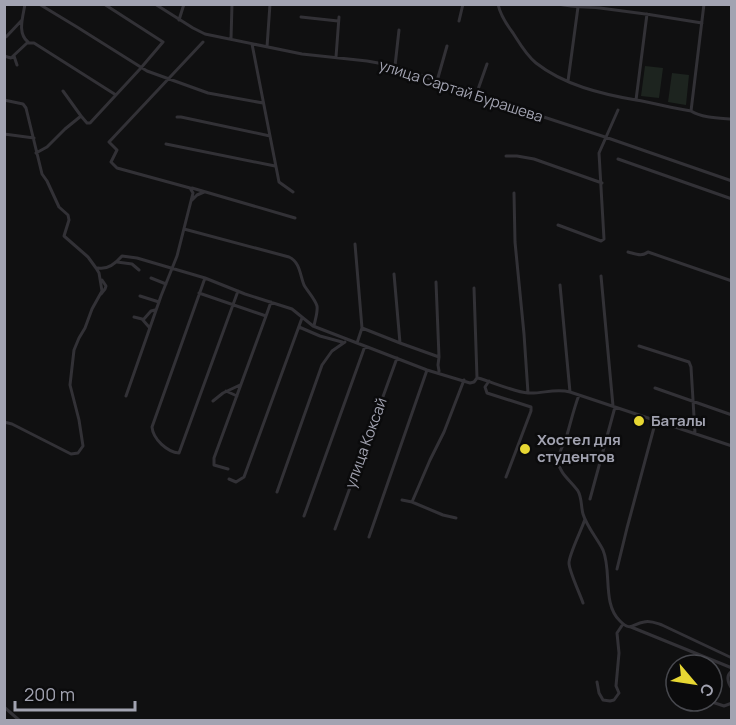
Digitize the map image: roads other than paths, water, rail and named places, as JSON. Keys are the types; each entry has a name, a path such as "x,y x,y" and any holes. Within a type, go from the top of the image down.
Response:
{"street":[{"path":"25,4 22,36 26,41 34,43 116,95"},
{"path":"39,4 140,69 208,93 263,103"},
{"path":"63,92 87,123 90,123 163,42 104,4"},
{"name":"улица Сартай Бурашева","path":"155,4 205,34 302,54 395,66 732,181"},
{"path":"179,20 184,4"},
{"path":"231,4 231,39"},
{"path":"267,47 270,4"},
{"path":"459,21 463,4"},
{"path":"498,4 508,27 531,58 545,69 568,81 584,88 612,95 691,111 695,114 732,119"},
{"path":"558,4 702,23"},
{"path":"691,111 704,4"},
{"path":"568,81 578,7"},
{"path":"636,100 647,14"},
{"path":"301,17 339,19 336,57"},
{"path":"4,37 23,19"},
{"path":"395,66 399,30"},
{"path":"4,56 11,58 28,42"},
{"path":"203,42 110,142 117,150 111,162 117,168 295,218"},
{"path":"252,44 279,182 293,192"},
{"path":"437,81 447,46"},
{"path":"14,56 17,65"},
{"path":"476,95 487,64"},
{"path":"4,100 23,104 26,108 42,174 59,207 68,215 69,220 64,236 88,257 96,268 101,278 102,291 77,343 70,385 83,440 81,451 70,454 4,422"},
{"path":"558,225 601,241 604,240 599,161 605,137 618,110"},
{"path":"36,153 47,147 81,116"},
{"path":"177,117 270,136"},
{"path":"4,134 34,138"},
{"path":"166,144 275,166"},
{"path":"506,156 534,159 602,183"},
{"path":"618,159 732,199"},
{"path":"126,396 184,229 193,193 190,188"},
{"path":"191,201 197,195 206,192"},
{"path":"514,193 515,242 528,393"},
{"path":"184,229 293,259 299,268 305,287 317,306 313,326"},
{"path":"355,244 362,328 357,343"},
{"path":"628,252 640,255 648,252 732,281"},
{"path":"117,262 121,254 128,255 205,278 292,309 313,326 347,341 427,370 474,382 477,378 474,288"},
{"path":"96,268 102,269 117,262 132,264 139,270"},
{"path":"394,274 400,343"},
{"path":"590,499 614,406 601,276"},
{"path":"151,278 166,284"},
{"path":"205,278 152,427 154,435 170,452 179,453 238,291"},
{"path":"436,282 440,373"},
{"path":"560,285 570,392"},
{"path":"199,294 266,316"},
{"path":"140,296 159,302"},
{"path":"228,469 218,467 213,463 271,302"},
{"path":"143,320 151,311 156,310"},
{"path":"134,317 143,320 150,328"},
{"path":"229,479 236,482 244,477 302,318"},
{"path":"299,327 339,343 347,341"},
{"path":"362,328 439,357"},
{"path":"277,492 322,365 326,357 347,341"},
{"path":"304,516 365,346"},
{"path":"639,346 689,362 692,367 695,434"},
{"name":"улица Коксай","path":"335,529 397,358"},
{"path":"369,537 427,370"},
{"path":"477,378 528,393 557,390 570,392 732,446"},
{"path":"412,502 444,432 464,380"},
{"path":"489,381 485,387 487,393 531,407 506,477"},
{"path":"213,401 241,384"},
{"path":"655,388 732,415"},
{"path":"226,392 237,396"},
{"path":"579,395 558,462 579,493 583,515 603,552 613,612 623,624 732,670 728,675 732,689"},
{"path":"617,569 656,420"},
{"path":"402,500 456,518"},
{"path":"583,603 569,562 585,519"},
{"path":"631,627 651,621 732,658"},
{"path":"597,682 603,700 610,701 617,697 619,693 616,686 619,653 617,633 623,624"},
{"path":"4,707 19,720"}],"place":[{"name":"Баталы","path":"639,421"},
{"name":"Хостел для студентов","path":"525,449"}]}
